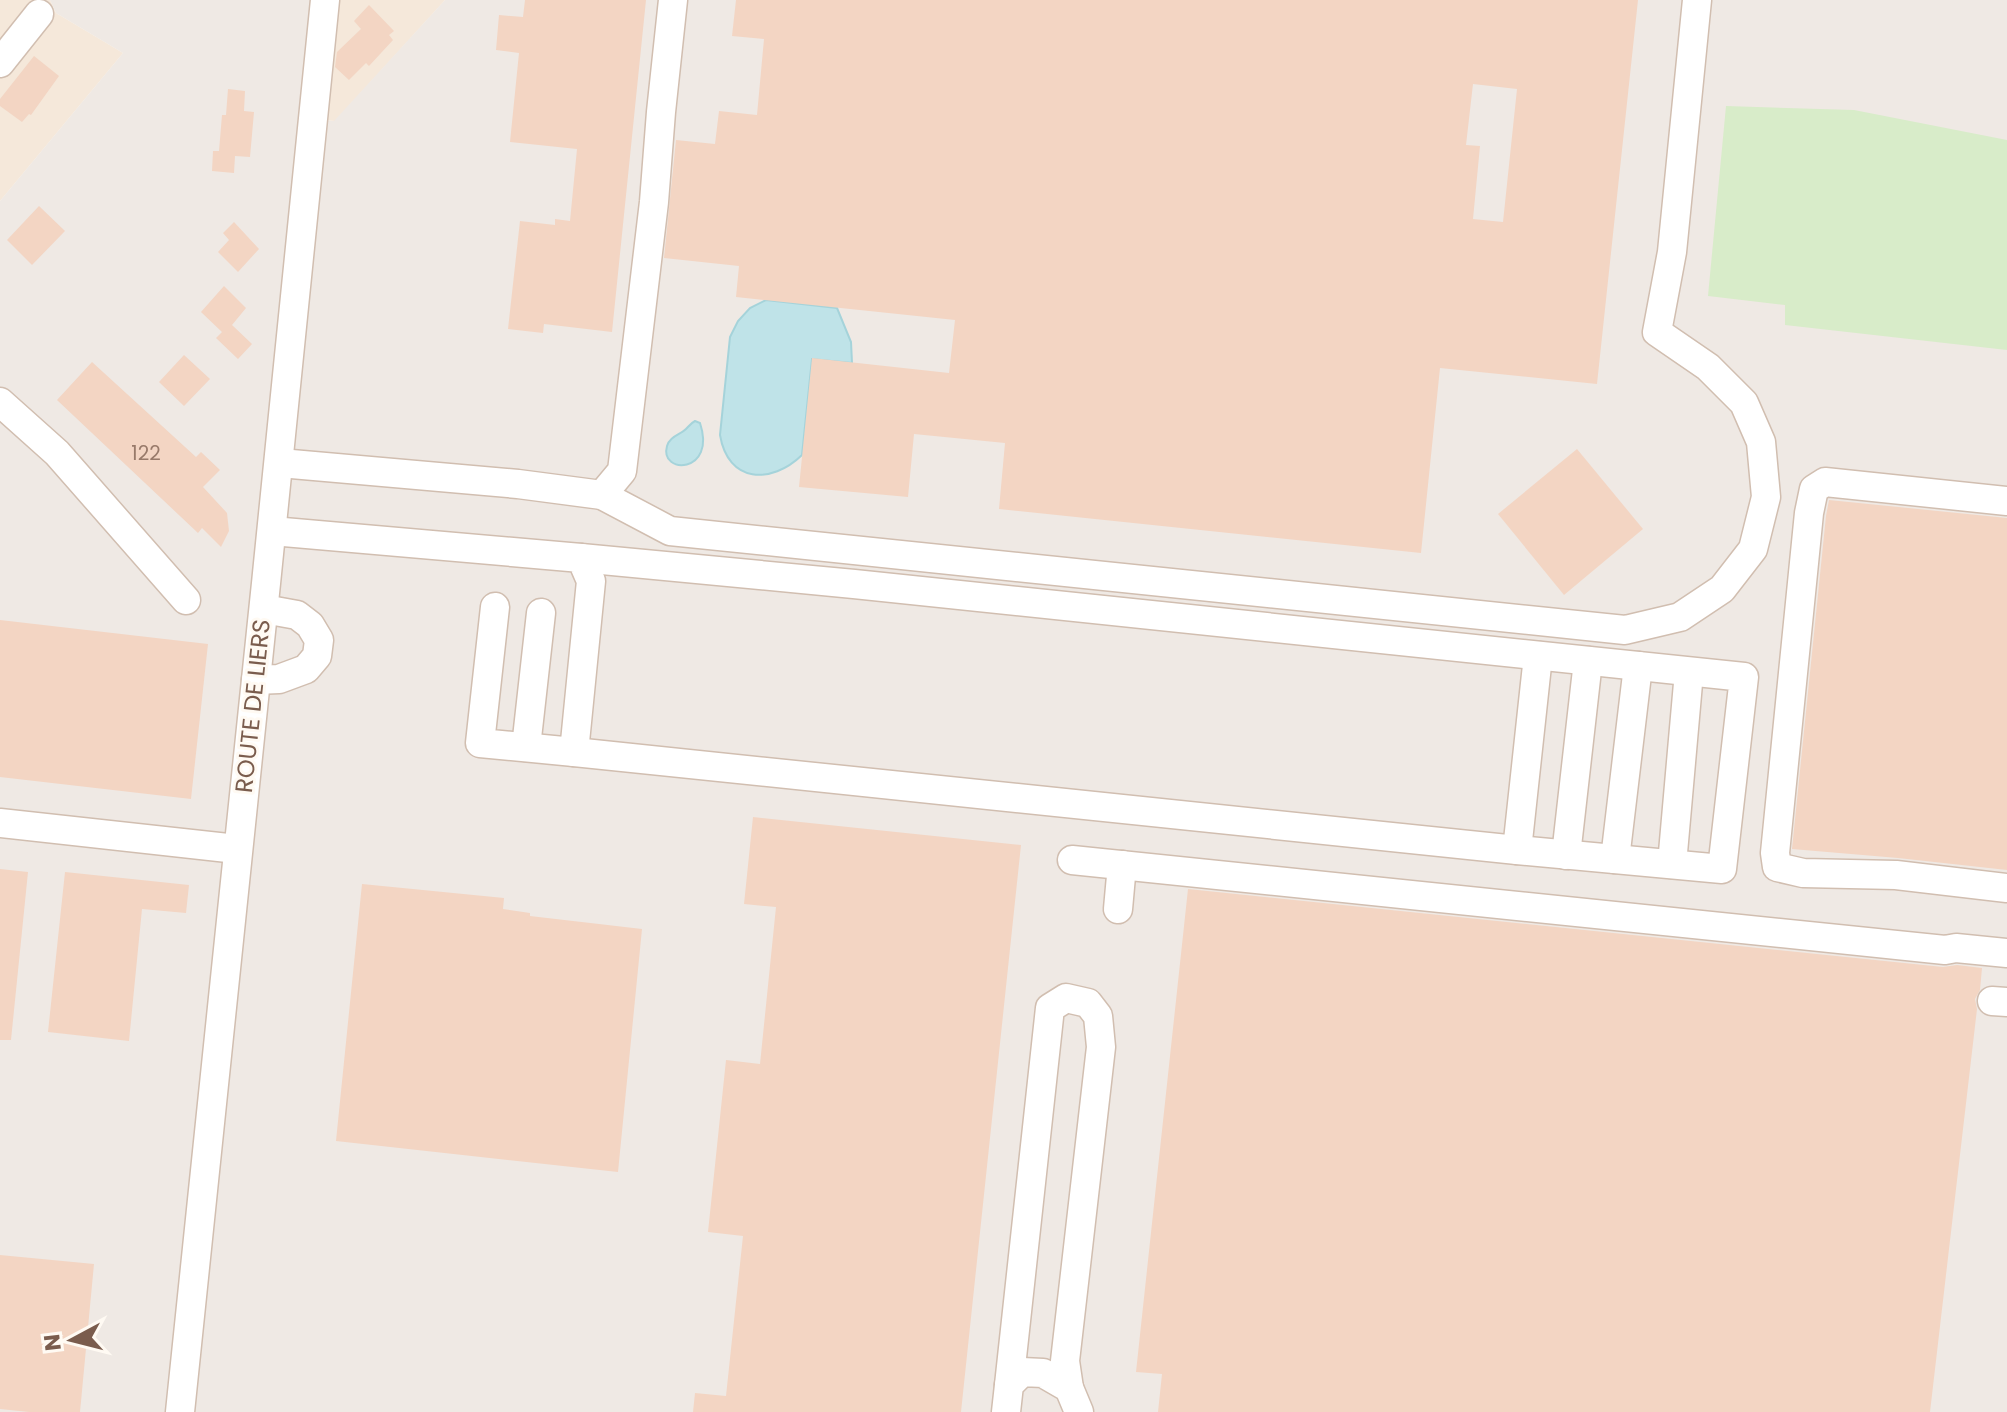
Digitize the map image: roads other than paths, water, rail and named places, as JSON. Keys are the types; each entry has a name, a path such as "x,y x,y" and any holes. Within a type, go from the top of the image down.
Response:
{"street":[{"name":"ROUTE DE LIERS","path":"180,1412 280,463 325,0"},
{"path":"602,495 622,471 654,202 673,0"},
{"path":"280,463 518,484 602,495 670,531 1610,629 1625,630 1680,617 1722,589 1753,549 1766,497 1761,442 1744,403 1708,367 1657,332 1672,252 1697,0"},
{"path":"0,63 39,14"},
{"path":"0,402 57,453 186,600"},
{"path":"2007,501 1825,482 1814,489 1809,513 1775,853 1777,867 1803,873 1896,875 2007,888"},
{"path":"272,531 854,584 1744,677 1722,869 480,743 495,607"},
{"path":"574,752 591,581 581,558"},
{"path":"256,680 279,679 306,669 317,656 319,640 310,625 297,615 264,609"},
{"path":"526,747 541,613"},
{"path":"1517,850 1538,656"},
{"path":"1566,855 1588,661"},
{"path":"1615,859 1638,666"},
{"path":"1672,864 1689,672"},
{"path":"0,823 237,849"},
{"path":"1072,860 1945,950 1956,948 2007,953"},
{"path":"1118,909 1122,865"},
{"path":"1007,1398 1050,1008 1066,998 1088,1003 1098,1016 1101,1047 1065,1361 1074,1400"},
{"path":"1007,1398 1022,1372 1043,1373 1074,1400"}],"water":[{"path":"766,300 837,308 851,342 852,363 812,359 802,455 790,465 765,475 741,470 732,463 720,435 730,337 738,321 750,308"},
{"path":"695,421 700,423 703,440 701,452 687,464 671,462 667,455 668,443"}]}
